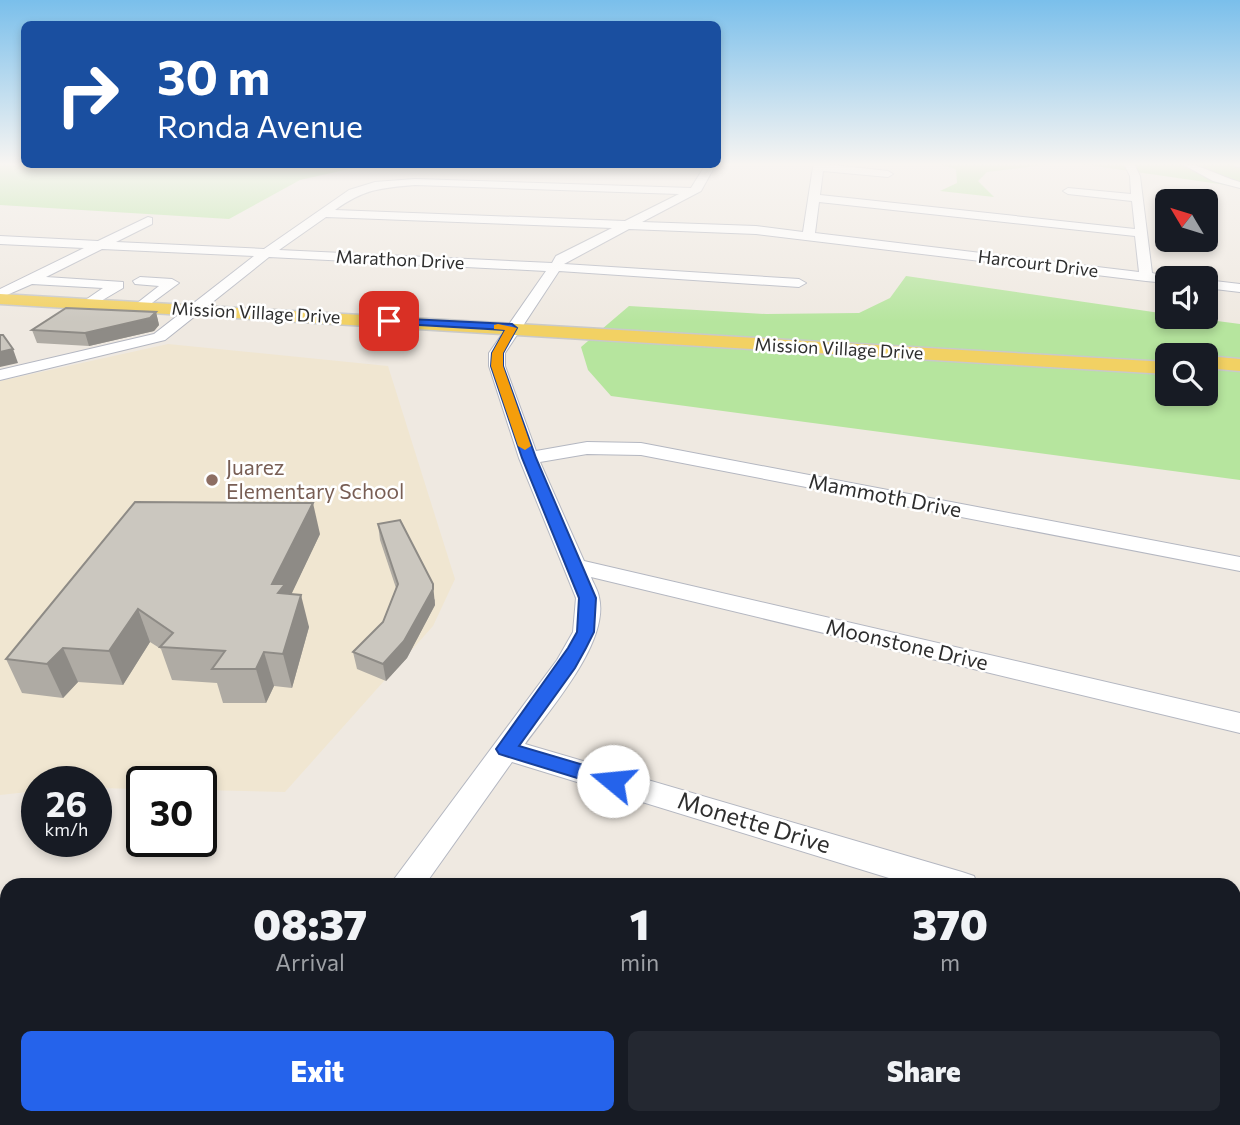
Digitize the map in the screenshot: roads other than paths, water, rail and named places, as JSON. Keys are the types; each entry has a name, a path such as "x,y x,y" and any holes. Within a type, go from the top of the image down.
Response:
{"main road":[{"name":"Mission Village Drive","path":"0,297 512,328 559,334 1155,367"},
{"name":"Mission Village Drive","path":"512,328 526,324 579,326 1155,359"},
{"path":"1218,363 1240,365"},
{"path":"1218,371 1240,372"}],"street":[{"path":"0,375 159,337 197,310 265,254 318,216"},
{"name":"Harcourt Drive","path":"412,216 756,230 1155,278"},
{"path":"411,878 568,664 585,632 587,598 529,458 497,366 497,353 555,267 570,252 644,216"},
{"path":"809,235 812,216"},
{"path":"987,216 1141,233"},
{"path":"1140,216 1146,277"},
{"path":"0,297 29,279 148,221"},
{"name":"Marathon Drive","path":"0,240 555,267 799,283"},
{"path":"79,255 154,259 169,250"},
{"path":"29,279 118,285 89,304"},
{"path":"140,281 172,283 141,307"},
{"path":"1218,285 1240,288"},
{"name":"Mammoth Drive","path":"529,458 587,448 641,449 1240,565"},
{"name":"Moonstone Drive","path":"575,566 1240,723"},
{"name":"Monette Drive","path":"506,749 935,878"}],"place":[{"name":"Juarez Elementary School","path":"212,480"}]}
